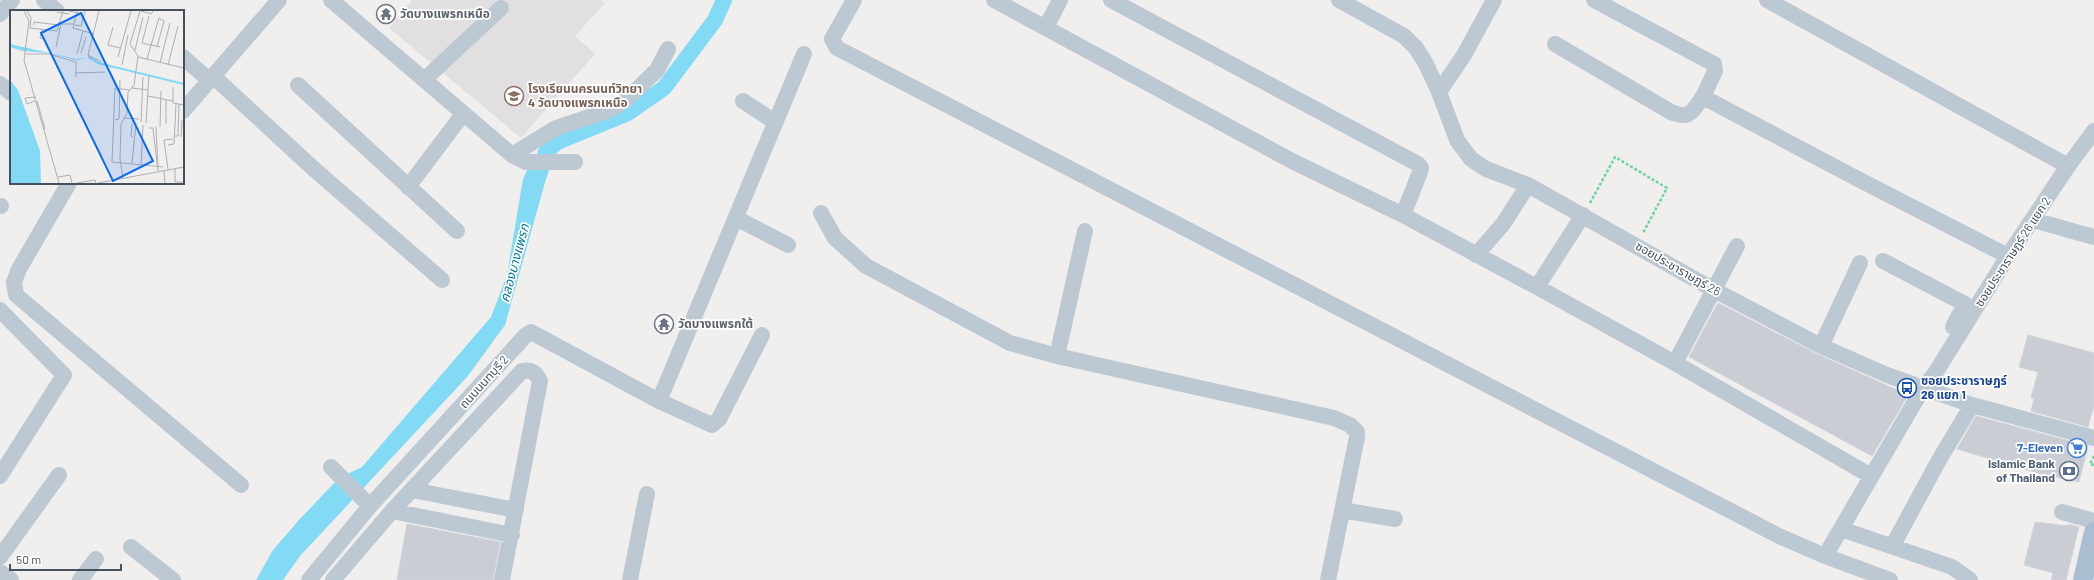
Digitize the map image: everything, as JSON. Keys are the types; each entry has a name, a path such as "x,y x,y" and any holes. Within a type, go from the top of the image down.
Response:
{"main road":[{"path":"2083,580 2094,532"}],"street":[{"path":"0,14 12,0"},
{"path":"44,0 56,10"},
{"path":"184,110 279,0"},
{"path":"331,0 425,79 463,114 519,159 575,162"},
{"path":"854,0 832,39 837,48 1772,532 1825,556 1890,580"},
{"path":"994,0 1292,161 1403,215 1537,287 1675,363 1871,476"},
{"path":"1046,27 1060,0"},
{"path":"1111,0 1418,164 1421,168 1420,172 1403,215"},
{"name":"ซอยประชาราษฎร์ 26","path":"1339,0 1404,36 1416,48 1439,92 1457,140 1471,159 1486,169 1528,184 1714,290 1821,346 1887,375 1972,405 2094,438"},
{"path":"1439,92 1464,55 1494,0"},
{"path":"1555,44 1671,112 1682,116 1689,115 1703,96 1715,71 1714,64 1594,0"},
{"path":"1767,0 2068,166"},
{"path":"425,79 502,8"},
{"path":"519,159 556,128 606,112 627,99 657,70 668,49"},
{"path":"658,401 804,54"},
{"path":"184,58 212,79 442,280"},
{"path":"0,84 10,92"},
{"path":"298,85 457,231"},
{"path":"1703,96 1854,177 2008,256"},
{"path":"743,101 775,122"},
{"path":"408,187 463,114"},
{"name":"ซอยประชาราษฎร์ 26 แยก 2","path":"1923,388 1934,374 1959,327 2034,220 2068,166 2094,131"},
{"path":"68,184 18,269 14,282 16,295 241,485"},
{"path":"1476,255 1503,224 1528,184"},
{"path":"821,213 835,238 866,266 1010,342 1057,356 1320,415 1350,425 1357,432 1357,437 1328,580"},
{"path":"1537,287 1583,215"},
{"path":"736,218 788,245"},
{"path":"2034,220 2094,237"},
{"path":"1057,356 1084,231"},
{"path":"1675,363 1737,246"},
{"path":"1883,261 1965,304 1959,327 1941,350"},
{"path":"1821,346 1860,264"},
{"path":"0,476 64,375 2,318"},
{"name":"ถนนนนทบุรี 2","path":"310,580 367,503 526,335 531,332 658,401 712,425 719,418 762,335"},
{"path":"333,580 392,511 522,371 528,370 536,374 540,382 512,535 502,580"},
{"path":"1825,556 1923,388"},
{"path":"1893,545 1939,460 1972,405"},
{"path":"334,470 367,503"},
{"path":"0,557 58,476"},
{"path":"412,490 516,510"},
{"path":"630,580 647,494"},
{"path":"1342,510 1395,519"},
{"path":"392,511 512,535"},
{"path":"2062,512 2094,520"},
{"path":"1841,529 1893,545 1952,567 1970,580"},
{"path":"131,547 172,580"},
{"path":"80,580 96,559"},
{"path":"0,572 11,580"}],"path":[{"path":"1583,215 1615,157 1667,188 1636,246"},
{"path":"2093,456 2090,464 2094,465"}],"shaded area":[{"name":"โรงเรียนนครนนท์วิทยา 4 วัดบางแพรกเหนือ","path":"412,0 601,0 605,3 575,36 595,54 521,138 389,28"}],"water":[{"path":"529,166 549,168 505,325 467,377 300,556 283,580 256,580 273,550 299,520 339,478 362,467 491,317 507,275 523,179"}],"building":[{"path":"1718,303 1817,354 1908,395 1872,456 1689,357"},
{"path":"2028,335 2094,353 2094,406 2088,427 2031,411 2034,399 2031,398 2038,372 2019,367"},
{"path":"1976,416 2088,446 2079,482 2041,474 1957,449"},
{"path":"2035,522 2068,526 2068,524 2079,527 2066,580 2051,580 2053,573 2024,565"},
{"path":"407,524 500,542 493,580 397,580"}],"waterway":[{"name":"คลองบางแพรก","path":"539,175 546,152 557,142 628,113 664,88 715,20 724,0"}],"place":[{"name":"วัดบางแพรกเหนือ","path":"386,14"},
{"name":"โรงเรียนนครนนท์วิทยา 4 วัดบางแพรกเหนือ","path":"514,96"},
{"name":"วัดบางแพรกใต้","path":"664,324"},
{"name":"ซอยประชาราษฎร์ 26 แยก 1","path":"1907,388"},
{"name":"7-Eleven","path":"2077,448"},
{"name":"Islamic Bank of Thailand","path":"2069,471"}]}
